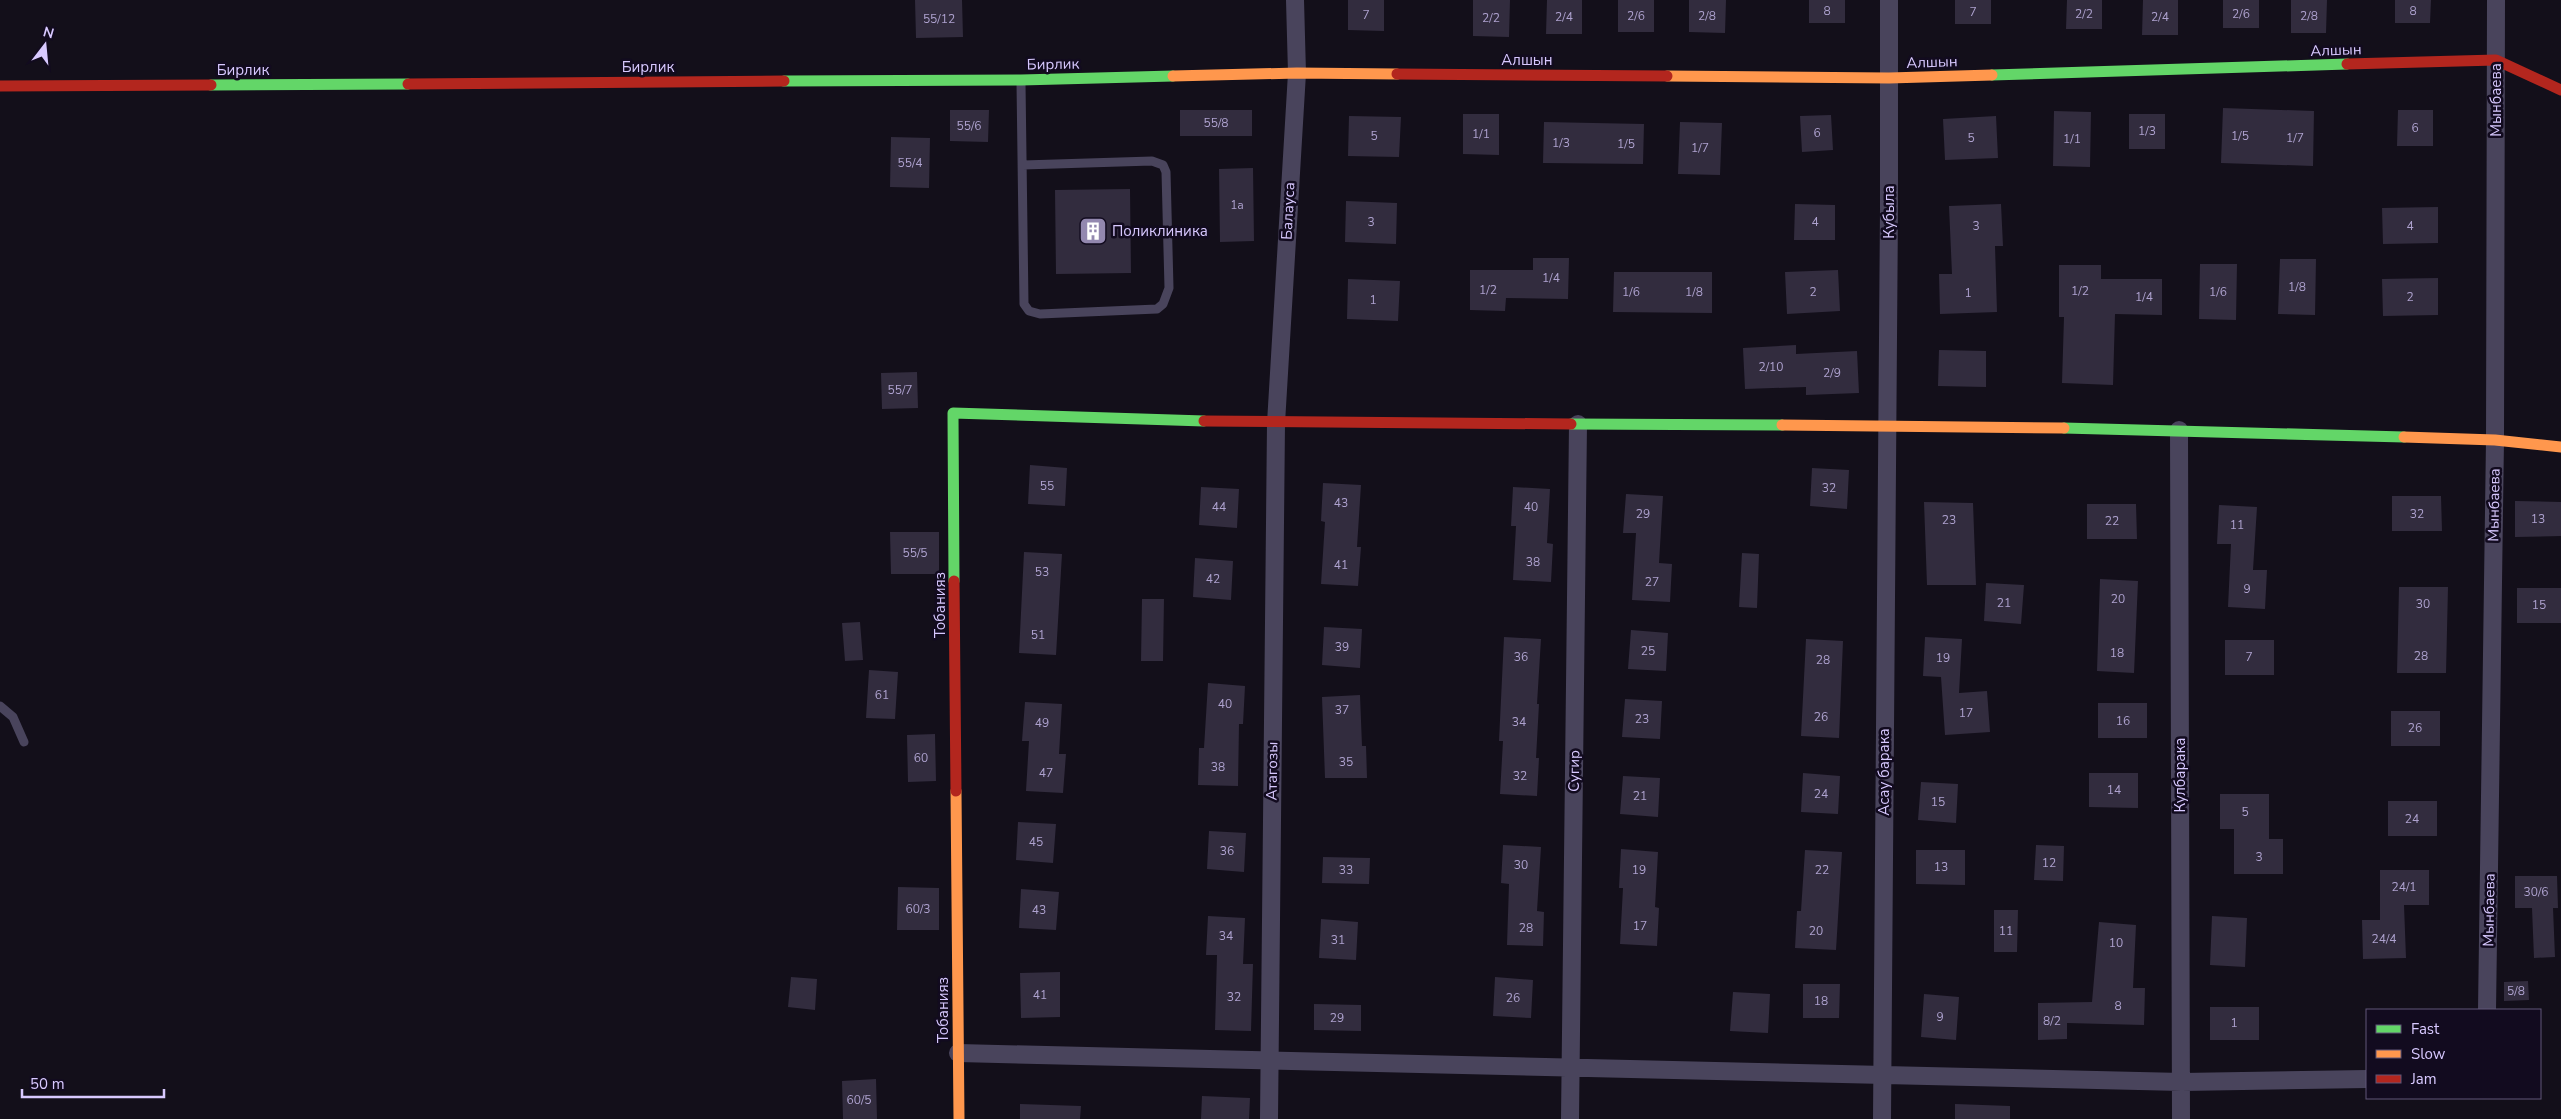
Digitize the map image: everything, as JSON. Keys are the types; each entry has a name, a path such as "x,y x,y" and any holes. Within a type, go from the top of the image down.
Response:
{"street":[{"name":"Балауса","path":"1276,423 1296,73 1295,0"},
{"name":"Кубыла","path":"1886,425 1889,0"},
{"name":"Мынбаева","path":"2487,1009 2495,440 2496,0"},
{"name":"Алшын","path":"1296,73 1889,78 2496,60 2561,90"},
{"name":"Бирлик","path":"0,86 1021,80 1296,73"},
{"name":"Тобанияз","path":"959,1119 953,413 1276,423"},
{"path":"1276,423 1886,425 2178,430 2495,440 2561,447"},
{"name":"Атагозы","path":"1269,1119 1276,423"},
{"name":"Сугир","path":"1570,1119 1578,424"},
{"name":"Асау барака","path":"1882,1119 1886,425"},
{"name":"Кулбарака","path":"2178,430 2181,1119"},
{"path":"958,1053 2182,1082 2366,1079"}],"lane":[{"path":"1021,80 1024,304 1029,311 1040,314 1157,309 1163,304 1168,288 1166,172 1163,165 1152,161 1023,165"},
{"path":"0,706 13,717 24,742"}],"building":[{"path":"915,0 962,0 963,37 916,38"},
{"path":"1348,0 1384,0 1384,31 1348,30"},
{"path":"1473,0 1510,0 1509,37 1473,36"},
{"path":"1547,0 1582,0 1582,34 1546,34"},
{"path":"1618,0 1654,0 1654,32 1618,32"},
{"path":"1689,0 1726,0 1725,33 1689,32"},
{"path":"1809,0 1845,0 1845,23 1809,23"},
{"path":"1955,0 1991,0 1991,24 1955,24"},
{"path":"2067,0 2102,0 2102,29 2066,29"},
{"path":"2143,0 2178,0 2178,35 2142,35"},
{"path":"2223,0 2259,0 2259,28 2223,28"},
{"path":"2291,0 2327,0 2326,33 2291,33"},
{"path":"2395,0 2431,0 2430,23 2395,23"},
{"path":"2223,108 2314,111 2313,166 2221,163"},
{"path":"950,110 989,110 988,142 950,141"},
{"path":"1180,110 1252,110 1252,136 1180,136"},
{"path":"2398,110 2433,110 2433,146 2397,146"},
{"path":"2054,111 2091,112 2090,167 2053,166"},
{"path":"1463,114 1499,114 1499,155 1463,154"},
{"path":"2129,114 2165,114 2165,149 2129,149"},
{"path":"1831,115 1833,150 1802,152 1800,116"},
{"path":"1349,116 1401,117 1399,157 1348,156"},
{"path":"1996,116 1998,158 1945,160 1943,119"},
{"path":"1544,122 1644,124 1643,164 1543,163"},
{"path":"1680,122 1722,123 1720,175 1678,174"},
{"path":"891,137 930,138 929,188 890,187"},
{"path":"1253,168 1254,241 1220,242 1219,169"},
{"name":"Поликлиника","path":"1130,189 1131,273 1056,274 1055,190"},
{"path":"1346,201 1397,203 1396,244 1345,242"},
{"path":"1795,204 1835,205 1835,240 1794,240"},
{"path":"2001,204 2003,246 1995,246 1997,312 1940,314 1939,274 1952,274 1949,206"},
{"path":"2438,207 2438,243 2383,244 2382,208"},
{"path":"1533,258 1569,258 1568,299 1506,298 1505,311 1470,310 1470,270 1533,270"},
{"path":"2280,259 2316,259 2315,315 2278,314"},
{"path":"2200,264 2237,264 2236,320 2199,319"},
{"path":"2059,265 2101,265 2101,279 2162,279 2162,315 2115,314 2113,385 2062,383 2064,317 2059,317"},
{"path":"1838,270 1840,311 1787,314 1785,272"},
{"path":"1614,272 1712,272 1712,313 1613,312"},
{"path":"2438,278 2438,315 2383,316 2382,279"},
{"path":"1348,279 1400,281 1398,321 1347,319"},
{"path":"1796,345 1796,354 1857,351 1859,393 1806,395 1806,387 1745,389 1743,348"},
{"path":"1939,350 1986,351 1986,387 1938,386"},
{"path":"917,372 918,408 882,409 881,373"},
{"path":"1030,465 1067,468 1065,506 1028,504"},
{"path":"1812,468 1849,470 1847,509 1810,506"},
{"path":"1323,483 1361,485 1357,547 1361,547 1358,586 1321,584 1325,522 1321,521"},
{"path":"1201,487 1239,489 1237,528 1199,525"},
{"path":"1513,487 1550,489 1547,543 1553,544 1551,582 1513,580 1516,526 1511,526"},
{"path":"1626,494 1663,496 1659,563 1672,564 1670,602 1632,600 1636,533 1623,533"},
{"path":"2392,496 2441,496 2442,531 2392,531"},
{"path":"2515,501 2561,502 2561,536 2515,537"},
{"path":"1924,502 1973,503 1976,585 1927,585"},
{"path":"2087,504 2136,504 2137,539 2087,539"},
{"path":"2219,505 2257,507 2253,570 2267,570 2265,609 2228,607 2231,544 2217,544"},
{"path":"890,532 939,532 939,574 891,574"},
{"path":"1024,552 1062,554 1056,655 1019,653"},
{"path":"1742,553 1759,554 1757,608 1739,607"},
{"path":"1195,558 1233,561 1231,600 1193,597"},
{"path":"2100,579 2138,581 2134,673 2097,671"},
{"path":"1986,583 2024,585 2021,624 1984,621"},
{"path":"2399,587 2448,587 2446,673 2397,673"},
{"path":"2517,588 2561,588 2561,623 2517,623"},
{"path":"1142,599 1164,599 1163,661 1141,661"},
{"path":"860,622 863,660 845,661 842,623"},
{"path":"1324,627 1362,629 1360,668 1322,665"},
{"path":"1631,630 1668,633 1666,671 1628,669"},
{"path":"1504,637 1541,639 1537,704 1539,704 1536,758 1539,758 1537,796 1500,794 1503,741 1499,741"},
{"path":"1925,637 1962,639 1959,693 1987,691 1990,732 1945,735 1941,677 1923,676"},
{"path":"1806,639 1843,641 1839,738 1801,736"},
{"path":"2225,640 2274,640 2274,675 2225,675"},
{"path":"869,670 898,672 895,719 866,718"},
{"path":"1208,683 1245,686 1243,724 1239,724 1238,786 1198,785 1199,748 1204,748"},
{"path":"1360,695 1362,746 1366,746 1367,778 1325,778 1322,697"},
{"path":"1625,699 1662,701 1660,739 1622,737"},
{"path":"1025,702 1062,704 1059,754 1066,754 1063,793 1026,791 1029,741 1022,741"},
{"path":"2098,703 2147,703 2147,738 2098,738"},
{"path":"2391,711 2440,711 2440,746 2391,746"},
{"path":"935,734 936,781 908,782 907,735"},
{"path":"1803,773 1840,776 1838,814 1801,812"},
{"path":"2089,773 2138,773 2138,808 2089,807"},
{"path":"1623,776 1660,778 1658,817 1620,814"},
{"path":"1921,782 1958,784 1956,823 1918,820"},
{"path":"2220,794 2269,794 2269,839 2283,839 2283,874 2234,874 2234,829 2220,829"},
{"path":"2388,801 2437,801 2437,836 2388,836"},
{"path":"1018,822 1056,824 1053,863 1016,860"},
{"path":"1209,831 1246,833 1244,872 1207,869"},
{"path":"1503,845 1541,847 1537,911 1544,912 1543,946 1507,945 1509,884 1501,883"},
{"path":"2036,845 2064,846 2063,881 2034,880"},
{"path":"1621,849 1658,852 1655,907 1659,908 1657,946 1620,944 1623,888 1619,888"},
{"path":"1805,850 1842,852 1836,950 1795,948 1797,911 1801,911"},
{"path":"1916,850 1965,850 1965,885 1916,884"},
{"path":"1323,857 1370,858 1369,884 1322,883"},
{"path":"2380,870 2429,870 2429,905 2404,905 2406,958 2363,959 2362,920 2380,920"},
{"path":"2515,876 2557,876 2558,908 2553,908 2555,957 2534,958 2532,908 2515,908"},
{"path":"898,887 939,888 939,930 897,930"},
{"path":"1021,889 1059,892 1056,930 1019,928"},
{"path":"1994,910 2018,910 2017,952 1994,952"},
{"path":"1208,916 1245,918 1243,964 1253,964 1251,1031 1215,1030 1217,955 1206,955"},
{"path":"2212,916 2247,918 2245,967 2210,965"},
{"path":"1321,919 1358,922 1356,960 1319,958"},
{"path":"2099,922 2136,925 2133,988 2145,988 2144,1025 2067,1023 2067,1039 2038,1040 2038,1003 2092,1002"},
{"path":"1060,972 1060,1017 1021,1018 1020,973"},
{"path":"791,977 817,979 815,1010 788,1007"},
{"path":"1495,977 1533,980 1531,1018 1493,1016"},
{"path":"2528,981 2529,1000 2504,1001 2504,982"},
{"path":"1803,984 1840,984 1839,1018 1803,1018"},
{"path":"1733,992 1770,994 1768,1033 1730,1031"},
{"path":"1924,994 1959,997 1956,1040 1921,1037"},
{"path":"1314,1004 1361,1005 1361,1031 1314,1030"},
{"path":"2210,1007 2259,1007 2259,1040 2210,1040"},
{"path":"876,1079 877,1119 843,1119 842,1081"},
{"path":"1202,1096 1250,1098 1249,1119 1201,1119"},
{"path":"1020,1104 1081,1106 1080,1119 1020,1119"},
{"path":"1955,1104 2010,1106 2010,1119 1955,1119"}],"traffic: fast":[{"path":"1992,75 2347,64"},
{"path":"784,81 1021,80 1173,76"},
{"path":"211,85 408,84"},
{"path":"954,581 953,413 1204,421"},
{"path":"1571,424 1782,425"},
{"path":"2064,428 2404,437"}],"traffic: slow":[{"path":"1173,76 1297,73 1397,74"},
{"path":"1667,76 1889,78 1992,75"},
{"path":"1782,425 2064,428"},
{"path":"2404,437 2495,440 2561,447"},
{"path":"956,791 959,1119"}],"traffic: jam":[{"path":"2347,64 2496,60 2561,90"},
{"path":"1397,74 1667,76"},
{"path":"408,84 784,81"},
{"path":"0,86 211,85"},
{"path":"1204,421 1571,424"},
{"path":"954,581 956,791"}],"place":[{"name":"Поликлиника","path":"1093,231"}]}
